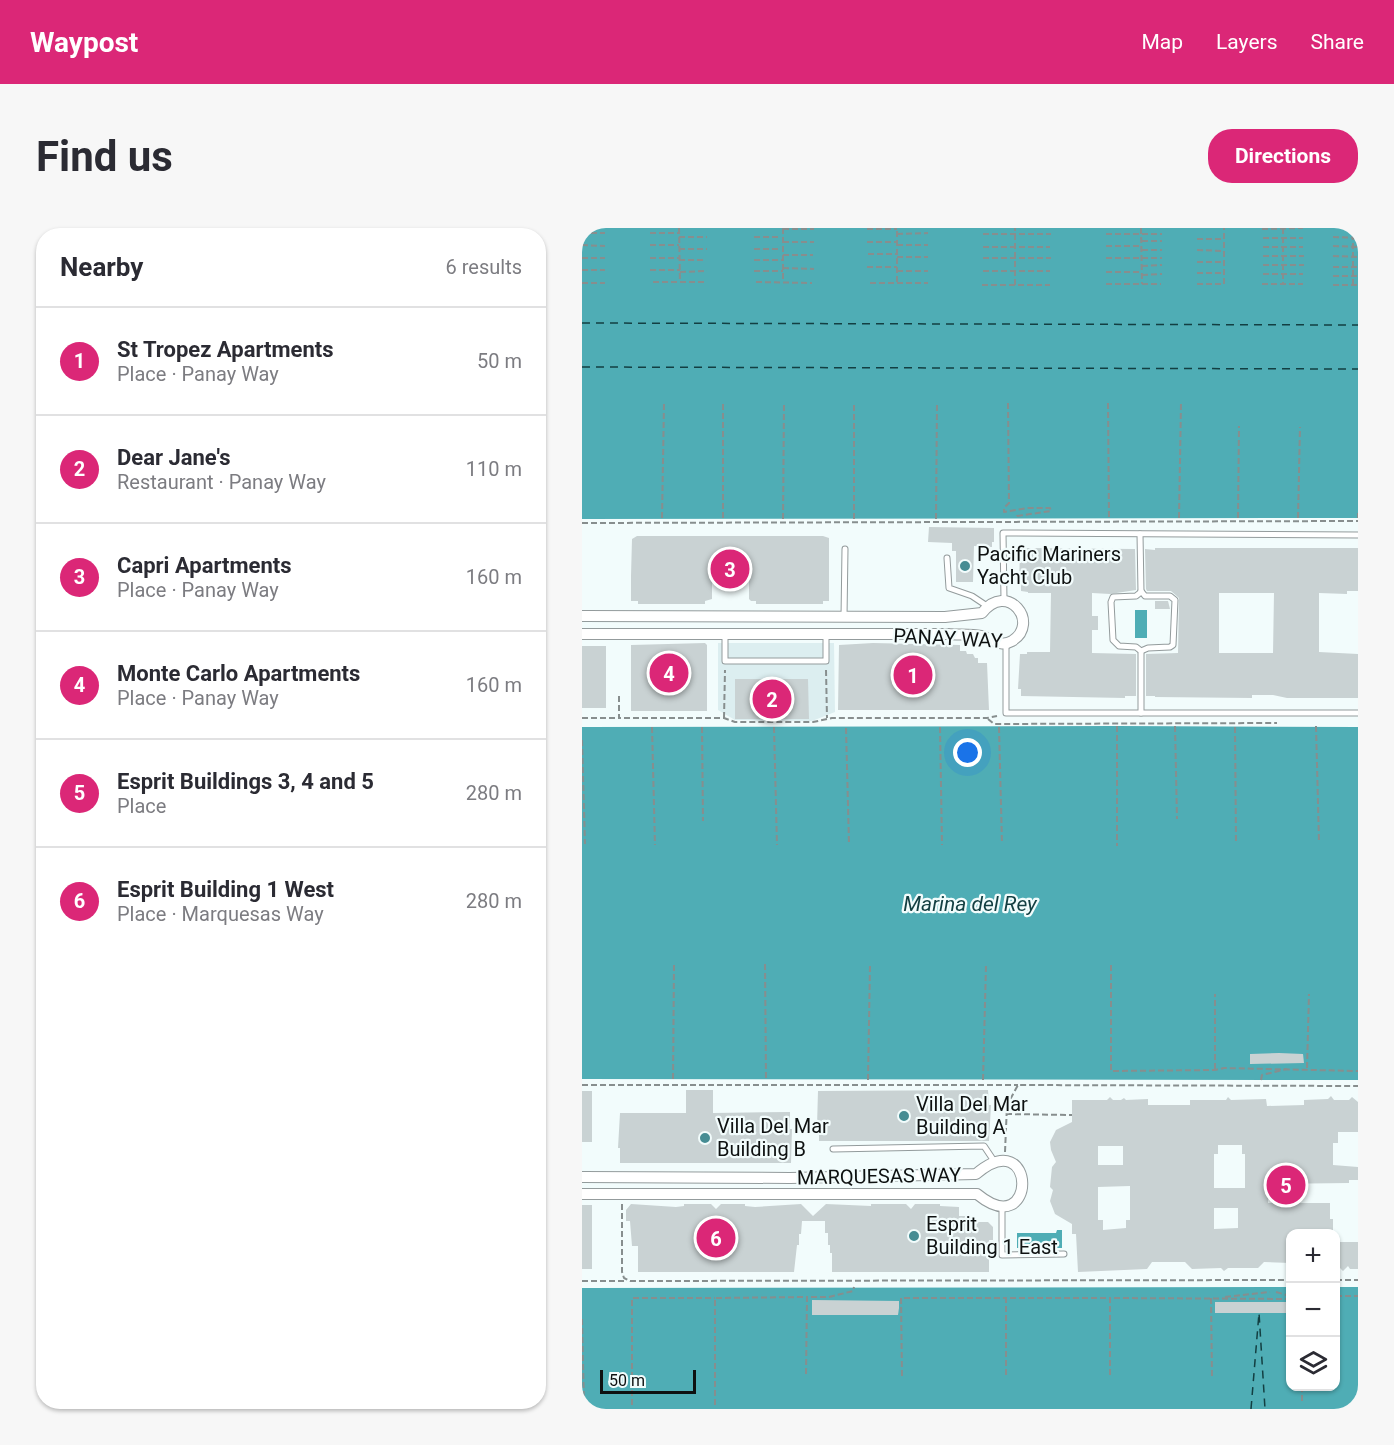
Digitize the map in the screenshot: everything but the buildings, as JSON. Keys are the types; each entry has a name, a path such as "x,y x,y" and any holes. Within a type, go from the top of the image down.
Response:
{"street":[{"name":"PANAY WAY","path":"582,616 945,617 982,613 987,606 1004,600 1019,609 1023,618 1019,636 1006,644 997,644 983,636 948,634 582,634"},
{"name":"MARQUESAS WAY","path":"582,1177 790,1178 976,1174 999,1161"},
{"path":"999,1161 1017,1168 1023,1181 1020,1196 1009,1205 1002,1207"},
{"path":"621,1177 622,1194"},
{"path":"789,1194 790,1178"},
{"name":"MARQUESAS WAY","path":"582,1194 977,1194 989,1204 1002,1207"}],"lane":[{"path":"1004,600 1003,533 1358,536"},
{"path":"1140,534 1141,591 1145,596 1170,596 1175,600 1173,645 1141,651"},
{"path":"844,617 845,549"},
{"path":"947,558 949,588 972,596 987,606"},
{"path":"1141,591 1136,596 1113,597 1112,602 1113,640 1119,646 1136,647 1141,651"},
{"path":"725,634 725,661 826,661 826,634"},
{"path":"1006,644 1006,713 1358,713"},
{"path":"1141,651 1141,713"},
{"path":"833,1149 984,1146 999,1161"},
{"path":"1002,1207 1002,1255 1064,1254"}],"path":[{"path":"679,228 680,282"},
{"path":"783,282 783,228 813,229"},
{"path":"867,229 897,228 897,283"},
{"path":"1015,228 1015,285"},
{"path":"1142,228 1142,284"},
{"path":"1197,284 1224,284 1224,228"},
{"path":"1283,228 1283,284"},
{"path":"1262,229 1303,228"},
{"path":"1353,228 1353,285"},
{"path":"582,233 605,233"},
{"path":"650,233 707,237"},
{"path":"897,234 928,233"},
{"path":"983,234 1051,234"},
{"path":"1106,234 1162,234"},
{"path":"754,237 783,237"},
{"path":"1333,237 1358,238"},
{"path":"1263,238 1303,238"},
{"path":"1197,239 1224,239"},
{"path":"1142,241 1162,241"},
{"path":"783,242 814,242"},
{"path":"867,242 928,245"},
{"path":"582,245 605,246"},
{"path":"650,245 706,249"},
{"path":"1106,246 1162,250"},
{"path":"1333,246 1358,247"},
{"path":"982,247 1050,247"},
{"path":"1263,247 1303,247"},
{"path":"754,249 783,249"},
{"path":"1197,250 1224,251"},
{"path":"868,254 928,257"},
{"path":"783,255 813,255"},
{"path":"1263,256 1304,256"},
{"path":"1333,256 1358,256"},
{"path":"582,258 605,258"},
{"path":"650,258 706,260"},
{"path":"982,258 1051,258"},
{"path":"1106,258 1162,258"},
{"path":"754,260 783,260"},
{"path":"1197,262 1224,262"},
{"path":"1263,265 1304,265"},
{"path":"1142,266 1162,266"},
{"path":"867,267 928,271"},
{"path":"1333,267 1358,267"},
{"path":"754,271 813,269"},
{"path":"582,270 604,270"},
{"path":"650,270 706,271"},
{"path":"983,271 1050,271"},
{"path":"1106,272 1162,274"},
{"path":"1197,273 1224,273"},
{"path":"1263,274 1303,274"},
{"path":"1333,276 1358,276"},
{"path":"653,282 705,282"},
{"path":"756,282 812,283"},
{"path":"582,283 604,283"},
{"path":"870,283 928,283"},
{"path":"1106,284 1161,284"},
{"path":"1262,284 1303,284"},
{"path":"982,285 1050,285"},
{"path":"1333,285 1358,285"},
{"path":"1008,403 1009,503 1004,508 1004,512 1027,508 1050,508 1051,511 1017,516 1017,518"},
{"path":"1108,403 1109,518"},
{"path":"1179,518 1181,403"},
{"path":"662,518 664,404"},
{"path":"723,404 723,518"},
{"path":"854,404 854,519"},
{"path":"936,519 938,404"},
{"path":"783,519 784,405"},
{"path":"1238,518 1239,426"},
{"path":"1298,518 1300,427"},
{"path":"582,523 1358,519 1358,513"},
{"path":"724,718 725,661"},
{"path":"826,661 827,719"},
{"path":"619,696 619,717"},
{"path":"582,718 724,718 735,722 813,722 827,719 987,718 1006,713"},
{"path":"987,718 994,724 1287,723"},
{"path":"1311,723 1323,723"},
{"path":"652,726 655,845"},
{"path":"702,726 704,821"},
{"path":"1117,726 1117,846"},
{"path":"1175,726 1177,819"},
{"path":"1235,726 1236,843"},
{"path":"1316,726 1319,842"},
{"path":"774,727 777,845"},
{"path":"940,727 942,845"},
{"path":"999,727 1002,844"},
{"path":"846,728 849,844"},
{"path":"582,740 585,844"},
{"path":"673,1079 674,964"},
{"path":"765,964 766,1079"},
{"path":"983,1080 986,965"},
{"path":"1111,965 1112,1071 1215,1071 1224,1068 1306,1068 1312,1071 1358,1071"},
{"path":"868,1080 870,966"},
{"path":"1215,994 1215,1071"},
{"path":"1306,1068 1309,994"},
{"path":"1261,1080 1262,1075 1291,1068"},
{"path":"582,1085 1358,1086"},
{"path":"999,1161 1007,1105 1018,1085"},
{"path":"1006,1114 1072,1115"},
{"path":"622,1194 622,1272 624,1278 630,1281"},
{"path":"1271,1287 1272,1280"},
{"path":"582,1281 1286,1280"},
{"path":"1340,1280 1358,1280"},
{"path":"632,1405 632,1298 829,1297 853,1291 854,1287"},
{"path":"1213,1298 1270,1292"},
{"path":"1276,1292 1286,1296"},
{"path":"1340,1296 1358,1296"},
{"path":"806,1374 807,1297"},
{"path":"715,1298 715,1405"},
{"path":"902,1376 901,1298 1286,1298"},
{"path":"1006,1298 1006,1375"},
{"path":"1110,1298 1110,1376"},
{"path":"1212,1377 1213,1298"},
{"path":"582,1318 584,1404"},
{"path":"1302,1391 1302,1401"}],"shaded area":[{"path":"718,643 834,643 835,712 812,721 735,720 718,710"}],"water":[{"path":"582,228 1358,228 1358,518 582,519"},
{"path":"1135,610 1147,610 1147,638 1135,638"},
{"name":"Marina del Rey","path":"582,727 1358,727 1358,1080 582,1079"},
{"path":"1057,1230 1062,1230 1062,1248 1017,1248 1017,1233 1056,1233"},
{"path":"1286,1287 1286,1391 1340,1391 1340,1287 1358,1287 1358,1409 582,1409 582,1288"}],"ferry route":[{"path":"582,323 1358,325"},
{"path":"582,367 1358,369"},
{"path":"1251,1409 1259,1313 1265,1409"}],"place":[{"name":"Pacific Mariners Yacht Club","path":"965,566"},
{"name":"Capri Apartments","path":"730,569"},
{"name":"Monte Carlo Apartments","path":"669,673"},
{"name":"St Tropez Apartments","path":"913,675"},
{"name":"Dear Jane's","path":"772,699"},
{"name":"Villa Del Mar Building A","path":"904,1116"},
{"name":"Villa Del Mar Building B","path":"705,1138"},
{"name":"Esprit Buildings 3, 4 and 5","path":"1286,1185"},
{"name":"Esprit Building 1 East","path":"914,1236"},
{"name":"Esprit Building 1 West","path":"716,1238"}]}
